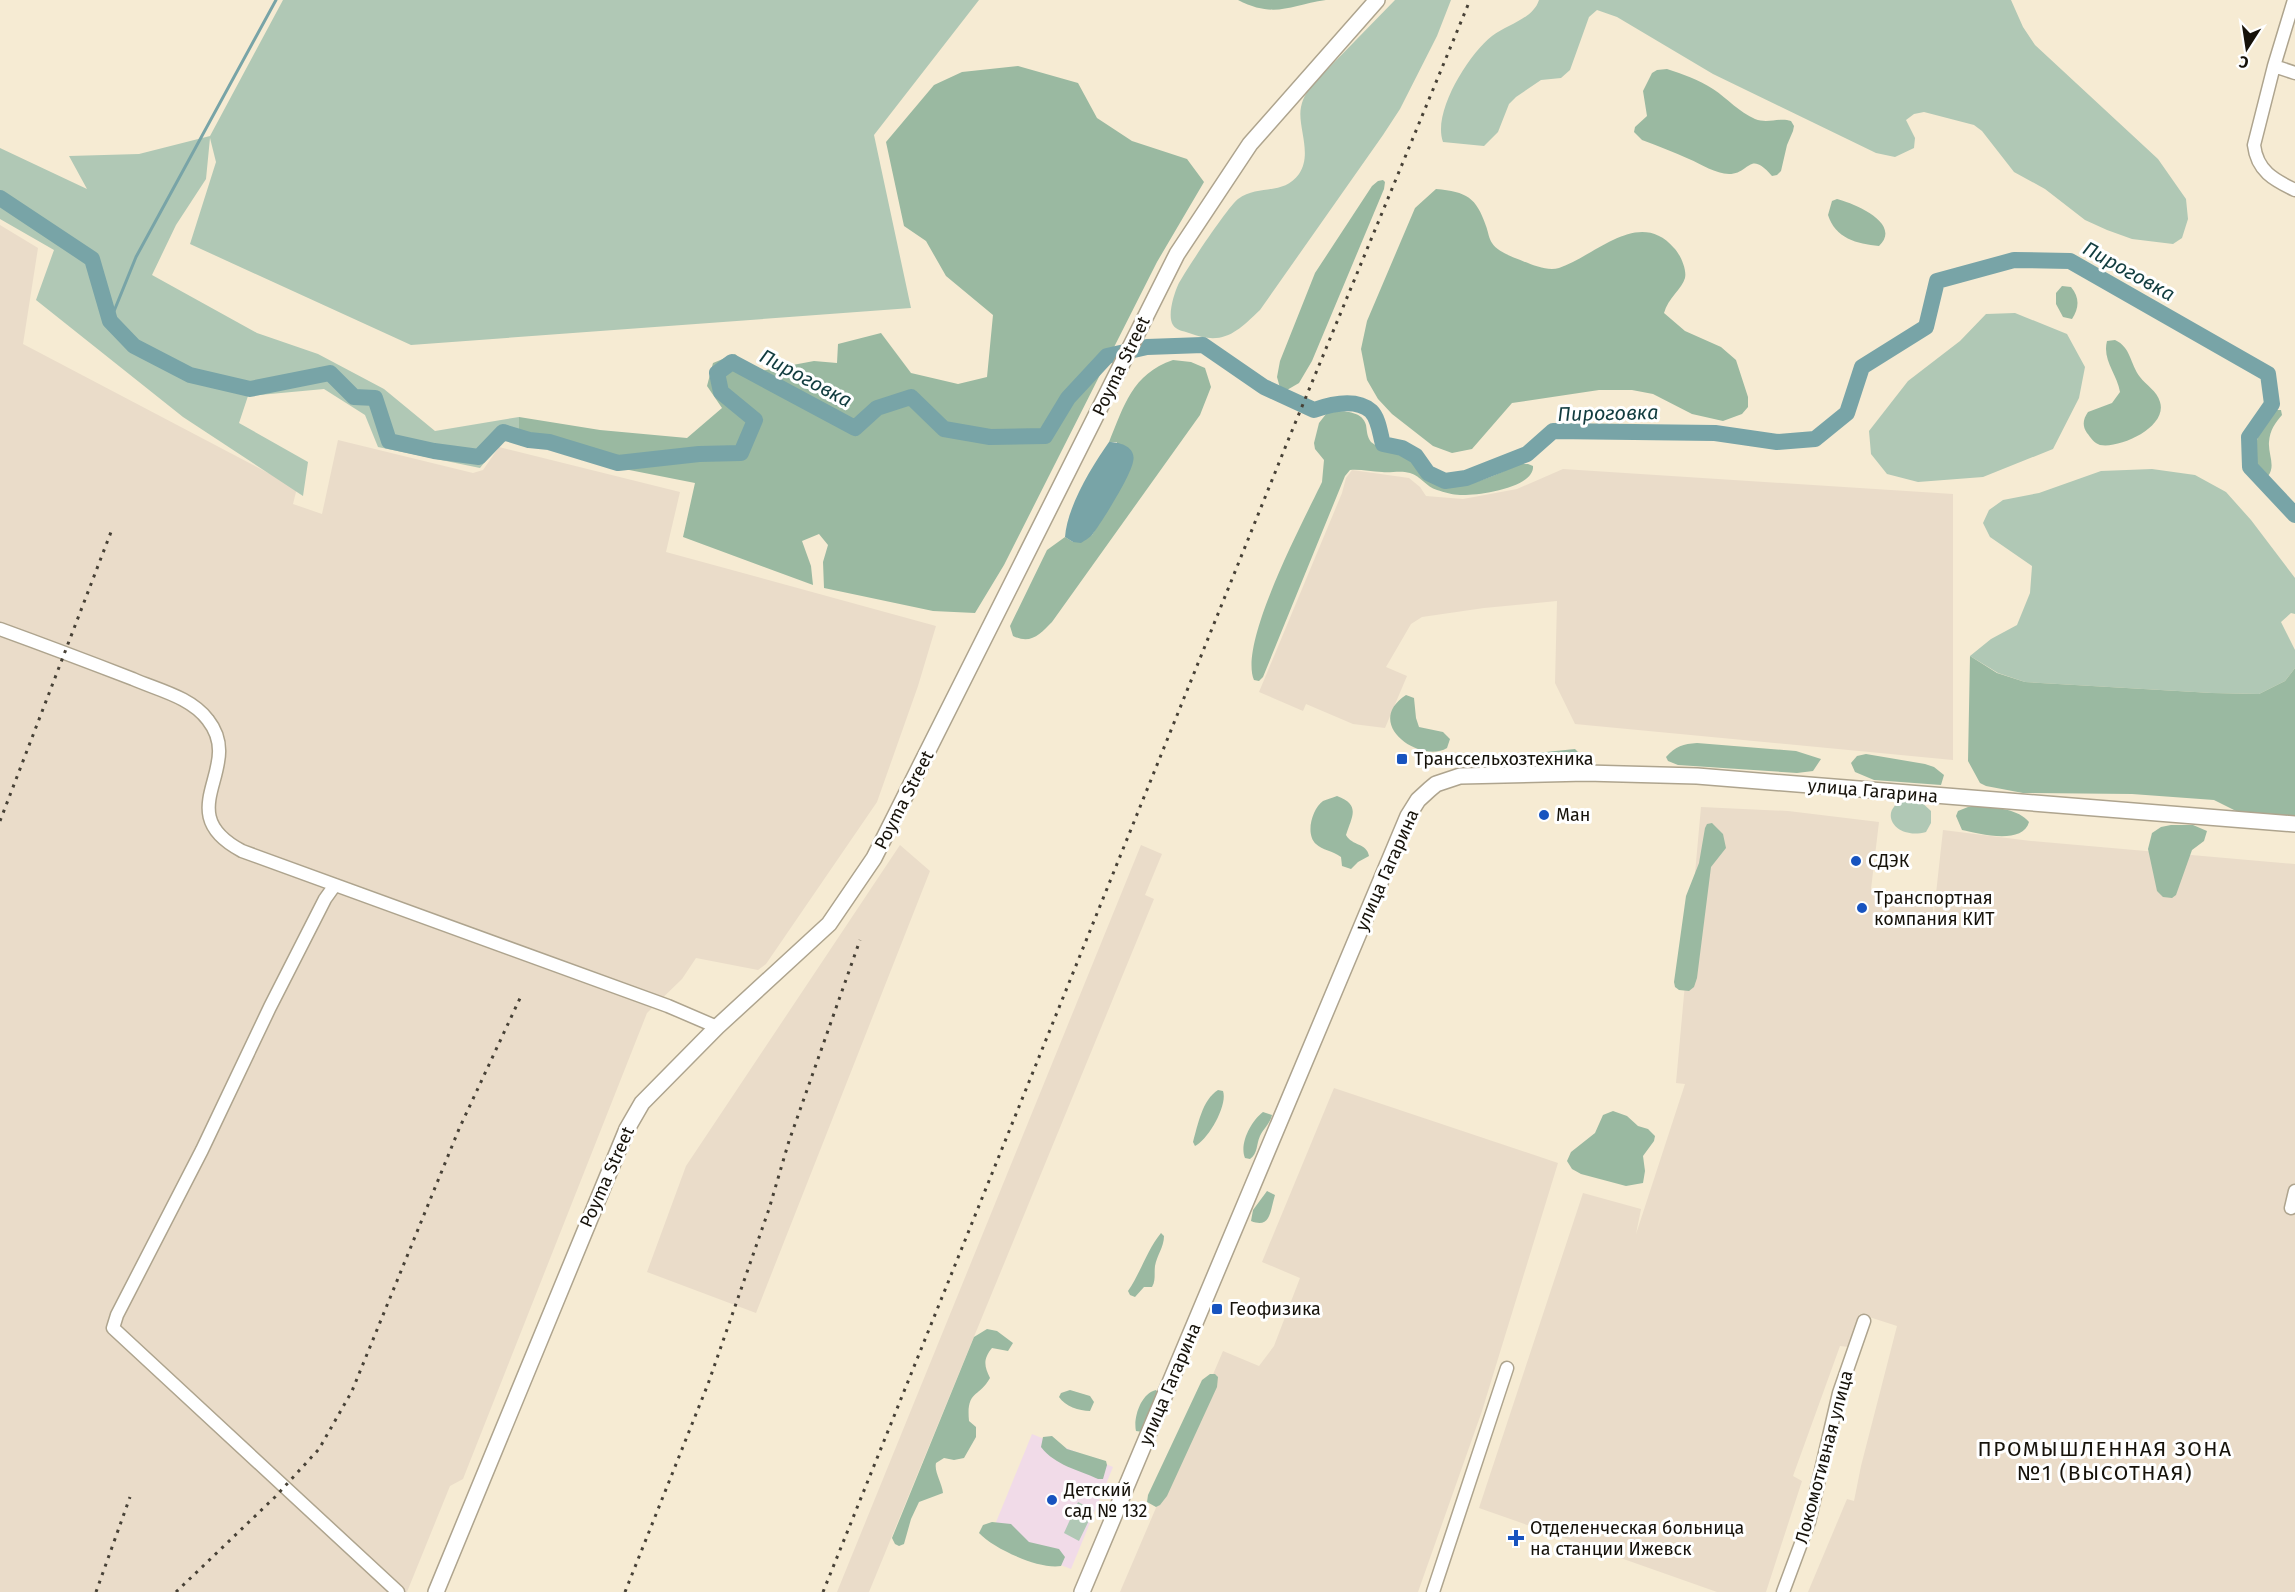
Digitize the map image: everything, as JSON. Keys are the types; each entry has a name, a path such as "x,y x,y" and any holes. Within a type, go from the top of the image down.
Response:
{"main road":[{"name":"Poyma Street","path":"436,1592 627,1129 642,1103 717,1026 829,924 874,858 1177,254 1250,144 1377,0"},
{"name":"улица Гагарина","path":"1082,1592 1408,816 1418,800 1436,784 1460,776 1522,773 1697,776 2295,824"}],"street":[{"path":"2294,0 2254,145 2259,163 2271,178 2295,190"},
{"path":"2274,66 2295,73"},
{"path":"0,629 122,675 183,700 200,710 216,734 220,752 208,807 210,821 216,833 227,843 242,851 668,1006 717,1026"},
{"path":"335,885 325,899 270,1007 202,1150 117,1315 113,1328 398,1592"},
{"path":"2291,1208 2295,1191"},
{"name":"Локомотивная улица","path":"1783,1592 1809,1522 1839,1393 1864,1321"},
{"path":"1433,1592 1507,1368"}],"shaded area":[{"path":"0,225 38,248 23,344 297,488 293,504 322,514 338,440 473,473 483,470 499,447 680,492 666,552 936,626 918,686 877,802 766,964 758,970 696,958 682,979 647,1013 463,1479 450,1486 407,1592 0,1592"},
{"path":"1563,469 1953,494 1953,760 1575,724 1555,683 1557,601 1422,617 1411,624 1386,667 1407,676 1385,728 1353,724 1306,704 1303,711 1259,692 1342,493 1346,478 1352,470 1409,478 1420,487 1426,496 1463,499 1517,489"},
{"path":"1701,807 1788,811 1879,822 1871,889 1934,896 1932,930 1943,830 2031,841 2295,864 2295,1592 1808,1592 1847,1499 1854,1501 1897,1326 1860,1314 1849,1347 1840,1346 1793,1476 1802,1481 1766,1592 1717,1592 1479,1508 1583,1193 1641,1209 1636,1234 1685,1084 1676,1083"},
{"path":"900,845 930,871 756,1313 647,1272 686,1166"},
{"path":"1141,845 1162,854 1145,895 1154,899 869,1592 837,1592"},
{"path":"1334,1088 1558,1163 1482,1411 1418,1592 1120,1592 1223,1351 1259,1366 1274,1346 1300,1278 1262,1262"},
{"name":"Детский сад № 132","path":"1032,1434 1113,1467 1071,1569 1007,1544 992,1532"}],"green space":[{"path":"283,0 979,0 874,135 911,308 411,345 190,244 216,162 210,138 206,179 176,225 152,275 257,333 318,354 384,389 435,431 519,417 519,439 501,442 480,468 378,447 365,415 324,389 248,396 239,423 308,462 303,496 183,417 36,300 54,250 0,219 0,148 87,189 69,156 139,154 210,136"},
{"path":"1238,0 1326,0 1273,10 1251,6"},
{"path":"1395,0 1451,0 1437,36 1400,109 1383,135 1260,310 1236,331 1220,338 1201,337 1176,328 1171,321 1173,299 1178,285 1197,254 1238,199 1254,192 1286,185 1299,174 1305,158 1300,115 1306,94"},
{"path":"1539,0 2011,0 2023,27 2035,45 2158,159 2186,199 2188,219 2182,238 2173,244 2132,239 2085,220 2045,189 2014,172 1982,131 1974,125 1924,112 1914,114 1906,120 1915,138 1914,148 1895,157 1876,153 1713,74 1617,17 1597,10 1589,17 1570,70 1561,78 1541,80 1516,97 1509,104 1498,132 1484,146 1443,142 1441,130 1443,115 1463,70 1483,44 1498,32 1526,17 1536,7"},
{"path":"1018,66 1078,83 1097,118 1132,141 1187,159 1204,182 1157,262 1004,565 975,613 933,611 824,588 823,562 828,545 819,534 802,541 811,566 813,585 683,537 695,483 604,465 519,439 519,417 600,430 687,438 722,408 707,386 713,363 735,354 756,372 814,361 837,363 838,344 881,333 911,373 958,384 987,377 993,315 946,276 926,241 904,226 886,142 934,85 962,72"},
{"path":"1667,69 1708,86 1755,119 1791,121 1794,126 1793,131 1781,171 1772,176 1759,164 1754,164 1736,173 1724,174 1642,140 1634,132 1635,127 1647,116 1643,91 1652,73"},
{"path":"1383,180 1384,189 1312,361 1299,383 1287,390 1280,388 1277,377 1280,361 1315,273 1372,186"},
{"path":"1436,189 1463,194 1469,198 1478,208 1496,248 1512,257 1543,268 1559,268 1617,238 1632,233 1646,232 1660,237 1679,254 1685,274 1683,282 1664,313 1685,331 1721,347 1736,360 1748,397 1748,407 1742,414 1723,421 1692,414 1653,394 1632,390 1599,390 1512,403 1472,449 1452,453 1433,446 1392,414 1378,399 1367,380 1361,349 1367,321 1415,208"},
{"path":"1837,199 1864,210 1880,222 1885,230 1885,238 1879,246 1855,241 1836,229 1828,215 1832,201"},
{"path":"2062,286 2071,287 2076,295 2077,307 2072,319 2063,317 2056,304 2056,293"},
{"path":"2015,313 2067,334 2085,367 2079,398 2053,449 1983,477 1918,482 1887,474 1871,454 1869,431 1908,381 1960,341 1986,314"},
{"path":"2115,340 2127,351 2140,377 2156,395 2161,411 2150,428 2130,440 2100,445 2094,442 2087,433 2084,422 2088,412 2112,403 2120,392 2106,354 2107,341"},
{"path":"1173,360 1191,362 1205,368 1211,387 1200,415 1052,622 1030,639 1013,636 1010,626 1047,550 1065,537 1073,542 1092,535 1116,496 1117,442 1109,442 1131,393 1148,374"},
{"path":"2276,410 2281,410 2282,415 2273,427 2270,438 2272,464 2268,476 2260,469 2256,461 2256,443 2264,425"},
{"path":"1335,411 1349,412 1361,417 1371,442 1412,461 1426,475 1440,482 1452,485 1475,482 1520,464 1533,466 1531,474 1525,480 1503,489 1460,495 1433,489 1414,474 1406,472 1350,470 1345,476 1263,677 1259,681 1254,680 1252,662 1255,639 1264,611 1288,552 1322,482 1324,460 1315,449 1314,443 1319,423 1326,414"},
{"path":"2152,469 2195,475 2226,492 2251,520 2295,578 2295,614 2291,613 2281,622 2295,650 2295,668 2285,681 2259,694 2025,682 1998,673 1970,656 1991,639 2017,625 2030,593 2032,566 1990,537 1983,523 1989,510 2003,500 2039,493 2101,471"},
{"path":"1970,656 1997,673 2025,682 2212,693 2259,694 2285,681 2295,668 2295,819 2247,814 2214,800 2132,794 2023,793 1980,783 1968,761"},
{"path":"1406,695 1414,698 1419,727 1443,732 1450,739 1447,748 1436,752 1423,751 1400,738 1393,729 1390,718 1394,706"},
{"path":"1697,743 1796,751 1821,759 1813,771 1797,773 1678,765 1668,761 1666,757 1673,750"},
{"path":"1575,749 1582,756 1578,762 1566,767 1530,762 1504,763 1499,757"},
{"path":"1866,754 1934,767 1944,775 1941,785 1874,780 1855,772 1851,763 1857,756"},
{"path":"1337,796 1345,799 1352,807 1352,817 1346,835 1365,849 1369,856 1351,869 1342,866 1341,857 1316,844 1311,834 1311,822 1319,805"},
{"path":"1908,798 1918,799 1931,811 1931,823 1926,832 1915,834 1905,832 1893,822 1892,809"},
{"path":"1968,807 2009,810 2029,822 2025,829 2010,836 1962,830 1956,816 1958,811"},
{"path":"1712,823 1723,834 1726,848 1711,867 1697,978 1694,987 1689,991 1679,990 1675,987 1674,982 1686,896 1699,863 1705,828 1707,824"},
{"path":"2193,825 2207,831 2204,841 2192,850 2176,895 2172,898 2163,897 2157,891 2148,849 2152,833 2161,827"},
{"path":"1218,1090 1223,1091 1224,1097 1220,1113 1206,1137 1195,1146 1193,1142 1201,1113 1208,1100"},
{"path":"1613,1111 1627,1116 1655,1136 1643,1156 1645,1171 1643,1183 1626,1186 1581,1174 1572,1169 1567,1161 1571,1152 1595,1133 1603,1115"},
{"path":"1263,1112 1272,1115 1271,1118 1260,1136 1254,1154 1250,1159 1245,1158 1244,1146 1247,1133"},
{"path":"1267,1191 1275,1195 1269,1217 1262,1223 1251,1221 1253,1210"},
{"path":"1161,1233 1164,1240 1156,1262 1152,1287 1144,1287 1135,1297 1130,1295 1128,1291"},
{"path":"987,1329 997,1331 1013,1343 1008,1351 992,1348 987,1356 986,1366 990,1378 969,1404 969,1421 976,1427 976,1437 964,1458 954,1460 944,1458 936,1463 943,1493 919,1502 911,1519 904,1544 899,1546 892,1538 974,1337"},
{"path":"1210,1374 1218,1377 1217,1387 1167,1496 1156,1507 1147,1502 1148,1495 1202,1380"},
{"path":"1070,1390 1090,1396 1094,1402 1090,1411 1073,1407 1059,1397 1061,1393"},
{"path":"1156,1390 1158,1393 1143,1432 1136,1431 1139,1407 1146,1396"},
{"path":"1052,1436 1067,1449 1106,1461 1103,1479 1098,1479 1053,1459 1041,1447 1043,1437"},
{"path":"1078,1502 1094,1510 1079,1541 1064,1533"},
{"path":"992,1522 1011,1524 1029,1542 1059,1549 1065,1557 1061,1566 1030,1562 995,1545 979,1533 983,1525"}],"water":[{"path":"1109,442 1122,444 1130,449 1134,457 1131,469 1092,535 1081,543 1073,542 1065,537 1070,513 1088,475"}],"waterway":[{"path":"110,321 136,257 276,0"},
{"name":"Пироговка","path":"0,198 92,259 110,321 134,346 190,375 250,389 330,373 354,397 375,398 389,441 434,451 479,457 503,432 529,440 549,442 618,463 699,454 741,453 755,420 721,392 717,373 732,362 855,428 877,408 911,397 944,429 990,437 1045,436 1068,398 1107,356 1147,347 1203,345 1264,387 1314,410 1343,403 1365,407 1376,418 1383,444 1402,448 1416,456 1428,473 1445,481 1466,478 1527,454 1553,431 1715,433 1777,442 1815,439 1847,413 1862,367 1926,327 1937,281 2014,260 2070,261 2268,374 2272,404 2249,437 2250,467 2295,515"}],"railway":[{"path":"823,1592 1289,438 1470,0"},
{"path":"0,821 111,532"},
{"path":"625,1592 708,1384 769,1209 789,1141 860,940"},
{"path":"176,1592 275,1497 319,1449 352,1391 459,1129 521,996"},
{"path":"96,1592 130,1497"}],"place":[{"name":"Транссельхозтехника","path":"1402,759"},
{"name":"Ман","path":"1544,815"},
{"name":"СДЭК","path":"1856,861"},
{"name":"Транспортная компания КИТ","path":"1862,908"},
{"name":"Геофизика","path":"1217,1309"},
{"name":"Детский сад № 132","path":"1052,1500"},
{"name":"Отделенческая больница на станции Ижевск","path":"1516,1538"}],"district":[{"name":"ПРОМЫШЛЕННАЯ ЗОНА №1 (ВЫСОТНАЯ)","path":"2105,1461"}]}
